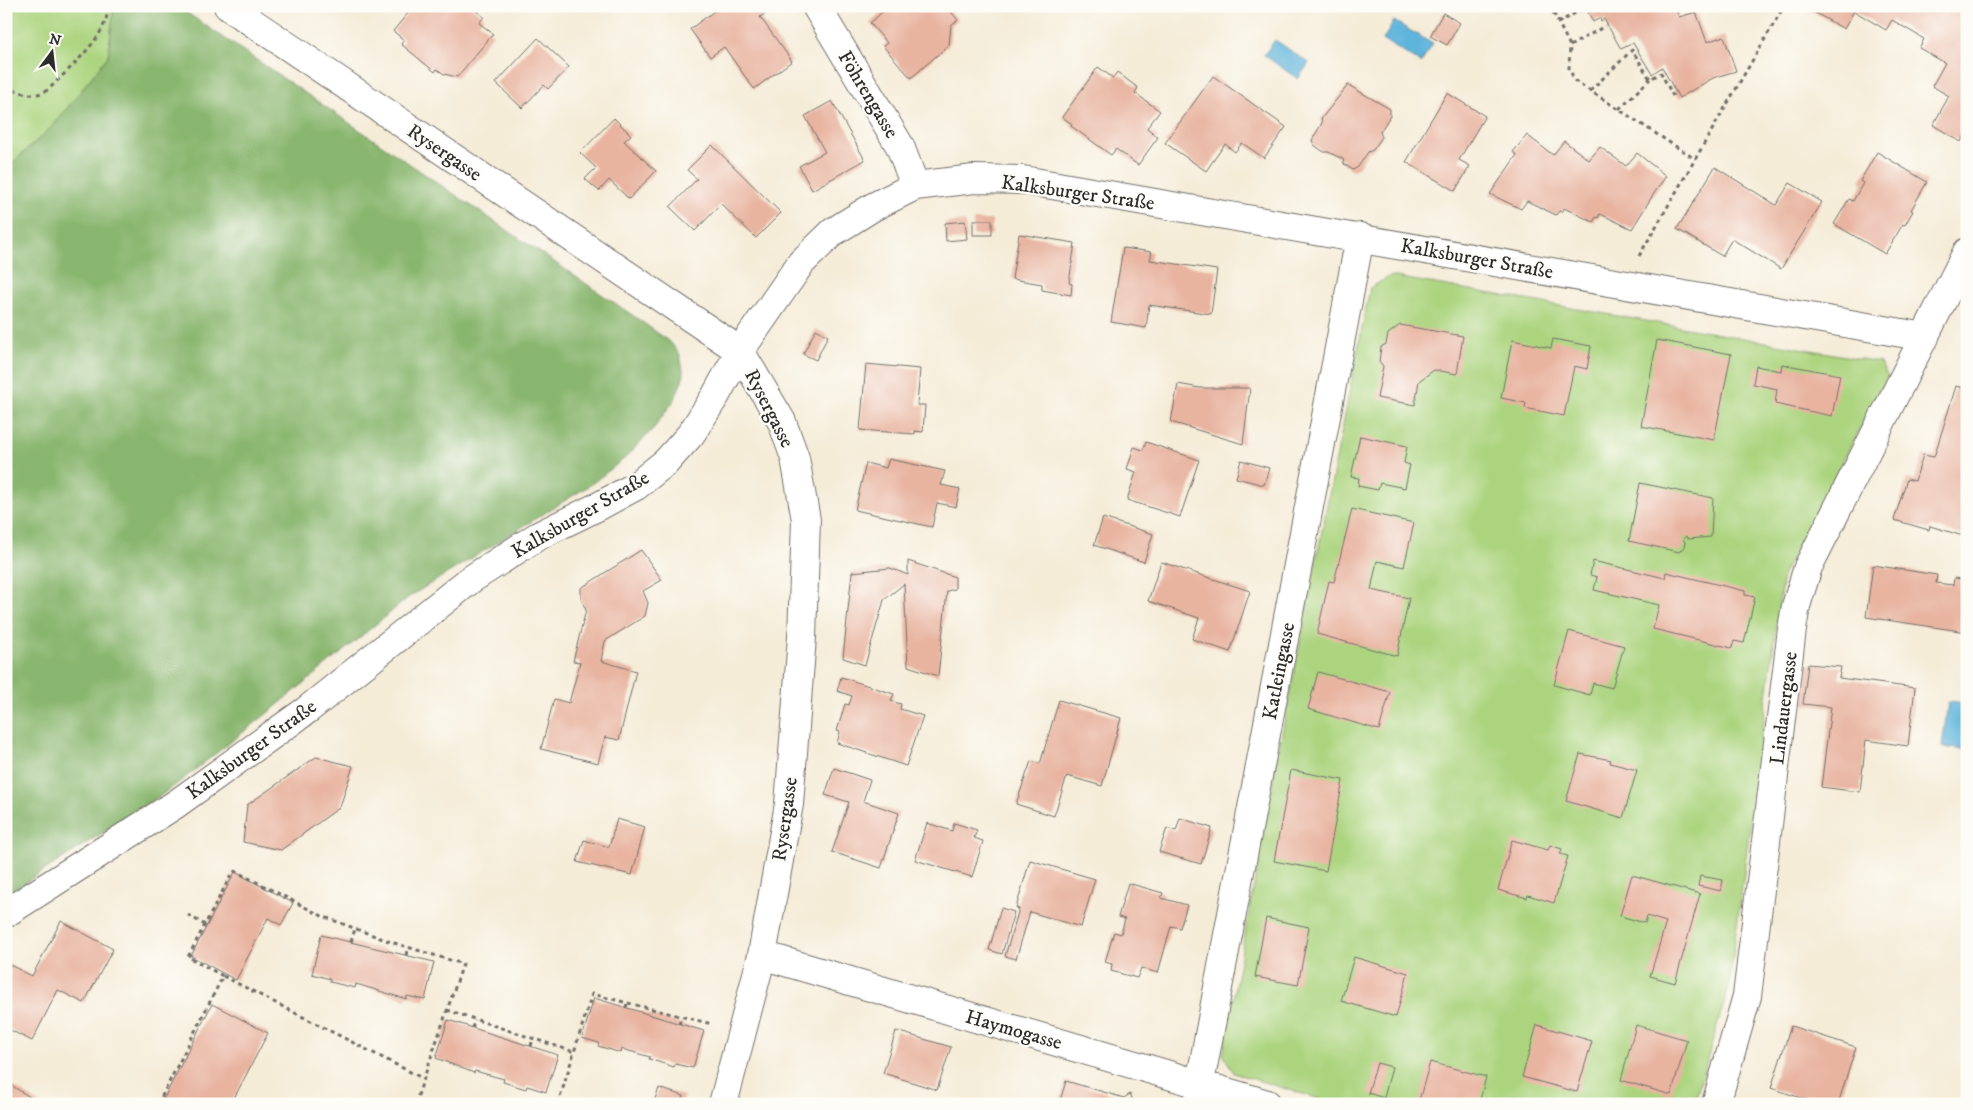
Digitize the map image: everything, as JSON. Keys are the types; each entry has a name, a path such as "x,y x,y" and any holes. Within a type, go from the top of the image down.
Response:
{"street":[{"name":"Rysergasse","path":"228,6 740,351 782,422 795,458 806,520 802,637 789,804 762,955 723,1104"},
{"name":"Föhrengasse","path":"816,6 900,146 915,186"},
{"name":"Kalksburger Straße","path":"6,913 184,798 307,710 470,580 538,536 636,486 666,462 691,434 716,395 740,351 801,263 832,232 874,207 915,186 974,179 1023,180 1925,337"},
{"name":"Katleingasse","path":"1198,1094 1360,238"},
{"path":"1925,337 1967,252"},
{"name":"Lindauergasse","path":"1716,1104 1747,996 1792,629 1801,587 1812,560 1925,337"},
{"name":"Haymogasse","path":"762,955 1198,1094 1267,1104"}],"path":[{"path":"6,87 29,95 41,95 49,90 99,36 108,14 108,6"},
{"path":"1550,6 1570,46 1569,68 1575,81 1696,158"},
{"path":"1630,285 1637,259 1784,6"},
{"path":"1558,23 1582,9"},
{"path":"1570,46 1605,26"},
{"path":"1590,91 1632,50 1650,79"},
{"path":"1619,110 1650,79 1661,73 1673,96"},
{"path":"415,1104 424,1079 463,964 355,929 322,916 235,871 230,877 188,957 424,1079"},
{"path":"188,915 205,925"},
{"path":"352,942 355,929"},
{"path":"406,955 408,947"},
{"path":"158,1104 223,976"},
{"path":"558,1104 592,994 717,1026"},
{"path":"626,1008 627,1003"},
{"path":"447,1010 574,1052"},
{"path":"679,1024 681,1017"},
{"path":"472,1028 475,1020"},
{"path":"531,1046 533,1038"}],"green space":[{"path":"6,6 114,6 108,56 54,125 6,169"},
{"path":"114,6 177,6 641,321 671,343 680,355 684,375 675,399 654,428 624,459 590,485 409,597 269,712 169,790 6,895 6,169 54,125 108,56"},
{"path":"1390,276 1879,362 1888,376 1783,574 1729,986 1694,1104 1336,1104 1234,1073 1223,1054 1280,743 1370,288"}],"water":[{"path":"1394,21 1433,44 1421,63 1383,40"},
{"path":"1275,40 1309,63 1298,79 1264,55"},
{"path":"1948,702 1967,704 1965,750 1942,747"}],"building":[{"path":"414,6 470,6 484,17 479,23 493,34 457,77 444,74 437,69 435,72 401,44 404,40 393,31"},
{"path":"721,6 766,6 769,11 760,17 792,61 754,89 724,47 710,57 690,29"},
{"path":"889,6 904,6 905,8 907,6 946,6 958,20 951,25 949,45 911,78 883,46 887,43 870,23"},
{"path":"1585,6 1675,6 1679,17 1696,12 1707,42 1724,36 1736,71 1713,78 1679,98 1662,67 1652,74 1633,43 1621,49 1604,19 1601,21 1600,18 1593,22"},
{"path":"1814,6 1967,6 1967,131 1961,142 1933,125 1949,96 1932,86 1945,63 1919,48 1924,39 1892,20 1886,30 1854,11 1844,29 1812,11"},
{"path":"1443,13 1460,23 1447,45 1430,36"},
{"path":"538,38 569,67 548,89 544,85 522,108 496,83"},
{"path":"1098,67 1113,78 1117,72 1138,88 1135,93 1160,111 1147,128 1158,137 1138,165 1116,149 1111,155 1071,126 1072,124 1062,117"},
{"path":"1213,76 1286,127 1264,158 1242,143 1235,152 1225,144 1206,171 1165,143"},
{"path":"1348,85 1390,109 1390,116 1380,132 1382,137 1373,150 1368,152 1358,167 1353,170 1344,164 1343,159 1324,152 1314,145 1312,140 1322,123 1321,119"},
{"path":"1447,93 1485,116 1459,160 1470,166 1455,191 1406,162"},
{"path":"832,101 865,160 812,190 799,166 825,152 805,116"},
{"path":"614,118 631,135 624,141 656,171 629,199 609,180 599,191 585,179 596,168 580,153"},
{"path":"1527,135 1553,155 1564,141 1589,160 1600,147 1626,166 1637,153 1666,176 1632,229 1600,214 1593,222 1564,208 1562,212 1559,211 1556,215 1527,201 1521,209 1490,194 1517,155 1513,152"},
{"path":"712,145 781,213 756,238 721,204 695,231 670,207 697,179 687,170"},
{"path":"1877,152 1927,182 1905,225 1903,224 1885,254 1834,224 1849,199 1853,201 1863,183 1860,181"},
{"path":"1715,167 1776,205 1790,183 1822,202 1781,269 1732,239 1722,256 1677,229"},
{"path":"973,220 992,220 992,235 973,235"},
{"path":"965,221 967,239 946,241 945,223"},
{"path":"1019,234 1075,243 1069,283 1072,284 1071,295 1042,290 1042,284 1012,279"},
{"path":"1123,248 1152,252 1150,260 1217,270 1211,314 1149,305 1146,328 1111,322"},
{"path":"1400,325 1463,336 1457,374 1434,370 1419,381 1415,405 1377,398 1383,366 1379,361 1381,347 1386,344 1388,334"},
{"path":"816,329 828,336 816,360 803,354"},
{"path":"1553,339 1591,346 1587,369 1574,366 1564,416 1525,408 1526,403 1501,398 1512,340 1551,348"},
{"path":"1657,340 1731,354 1714,440 1641,426"},
{"path":"866,364 920,369 917,405 925,405 923,432 915,431 915,434 860,430"},
{"path":"1782,364 1840,375 1832,416 1775,404 1777,389 1753,384 1756,366 1781,371"},
{"path":"1178,384 1200,388 1250,388 1243,444 1171,422"},
{"path":"1956,386 1967,389 1967,524 1963,536 1930,526 1929,530 1894,520 1907,479 1915,481 1923,455 1934,457"},
{"path":"1360,436 1407,446 1404,463 1410,465 1405,488 1380,483 1378,490 1358,486 1359,478 1351,477"},
{"path":"1146,442 1199,460 1180,517 1127,500 1136,472 1127,469 1134,447 1143,450"},
{"path":"889,459 945,471 941,485 960,489 956,507 937,503 932,527 855,510 866,463 886,468"},
{"path":"1241,460 1269,468 1264,485 1236,478"},
{"path":"1640,483 1713,498 1711,537 1688,539 1686,536 1683,539 1685,542 1684,547 1679,552 1629,541"},
{"path":"1352,509 1414,523 1404,567 1377,561 1371,590 1409,598 1397,656 1317,634 1329,581 1334,582"},
{"path":"1103,518 1153,534 1144,562 1094,545"},
{"path":"641,550 662,580 643,591 648,603 645,616 605,641 601,661 636,671 619,740 605,737 598,763 541,749 554,699 569,703 580,662 573,661 586,610 581,599 581,588"},
{"path":"908,561 955,577 955,589 947,591 938,676 908,666 904,584 884,600 865,665 843,658 852,572 890,568 908,575"},
{"path":"1593,561 1665,578 1666,572 1745,591 1745,595 1755,597 1744,643 1734,641 1732,648 1653,629 1659,605 1594,590 1597,577 1590,575"},
{"path":"1161,562 1250,591 1230,652 1192,639 1199,618 1148,601"},
{"path":"1873,565 1937,575 1936,583 1953,585 1954,578 1967,580 1967,632 1866,617"},
{"path":"1569,631 1624,646 1612,688 1593,683 1590,695 1554,685"},
{"path":"1808,664 1841,667 1839,678 1915,688 1908,746 1866,740 1860,792 1821,787 1831,707 1803,704"},
{"path":"1318,672 1390,692 1379,730 1308,709"},
{"path":"841,677 894,694 891,701 901,704 900,709 923,716 906,766 837,743 840,732 837,731 845,704 849,705 852,696 837,691"},
{"path":"1059,700 1121,718 1102,786 1067,776 1054,816 1016,804 1031,761 1040,764"},
{"path":"1580,754 1611,760 1610,763 1637,770 1623,818 1566,801"},
{"path":"316,757 353,766 340,807 281,850 243,842 247,805"},
{"path":"834,768 870,780 863,801 899,813 881,868 832,852 849,802 825,795"},
{"path":"1291,770 1343,780 1326,871 1274,861"},
{"path":"1180,818 1212,828 1201,864 1159,852 1167,828 1176,831"},
{"path":"617,819 645,827 632,875 577,862 584,840 609,847"},
{"path":"927,823 952,831 954,823 977,830 974,838 983,841 972,877 915,860"},
{"path":"1512,840 1548,850 1550,845 1562,849 1560,854 1568,856 1554,903 1528,895 1527,898 1498,890"},
{"path":"1030,860 1095,879 1081,927 1030,912 1016,959 1005,956 1019,909 1016,908"},
{"path":"235,872 293,903 281,925 268,918 236,980 191,956"},
{"path":"1632,875 1700,894 1675,983 1650,976 1666,922 1647,916 1645,923 1620,916"},
{"path":"1700,876 1723,880 1721,891 1698,886"},
{"path":"1128,883 1163,893 1161,898 1187,905 1180,928 1171,926 1158,973 1141,968 1137,978 1111,971 1112,964 1105,962 1114,932 1121,934 1125,919 1118,917"},
{"path":"1001,908 1014,912 1002,954 989,950"},
{"path":"1266,918 1309,927 1298,985 1255,977"},
{"path":"61,921 113,949 84,1003 58,990 32,1041 6,1028 6,968 8,964 32,976"},
{"path":"321,935 434,962 425,1000 407,996 406,999 356,984 355,988 330,982 330,979 312,974"},
{"path":"1354,957 1408,973 1396,1017 1341,1001"},
{"path":"594,998 704,1031 693,1068 675,1064 674,1067 649,1059 650,1057 622,1049 621,1053 598,1046 599,1043 582,1038"},
{"path":"212,1004 268,1033 231,1104 161,1104"},
{"path":"448,1020 558,1055 546,1092 527,1086 526,1089 503,1082 504,1079 475,1071 474,1073 436,1058"},
{"path":"1537,1025 1592,1041 1577,1092 1522,1077"},
{"path":"1636,1025 1687,1040 1671,1095 1621,1080"},
{"path":"1791,1026 1856,1047 1838,1104 1819,1104 1771,1088"},
{"path":"896,1031 951,1047 937,1090 883,1073"},
{"path":"1430,1062 1486,1077 1479,1104 1418,1104"},
{"path":"1377,1063 1392,1067 1384,1098 1368,1093"},
{"path":"1066,1081 1124,1098 1130,1094 1135,1104 1059,1104"},
{"path":"6,1082 41,1104 6,1104"},
{"path":"659,1088 684,1096 681,1104 653,1104"}]}
